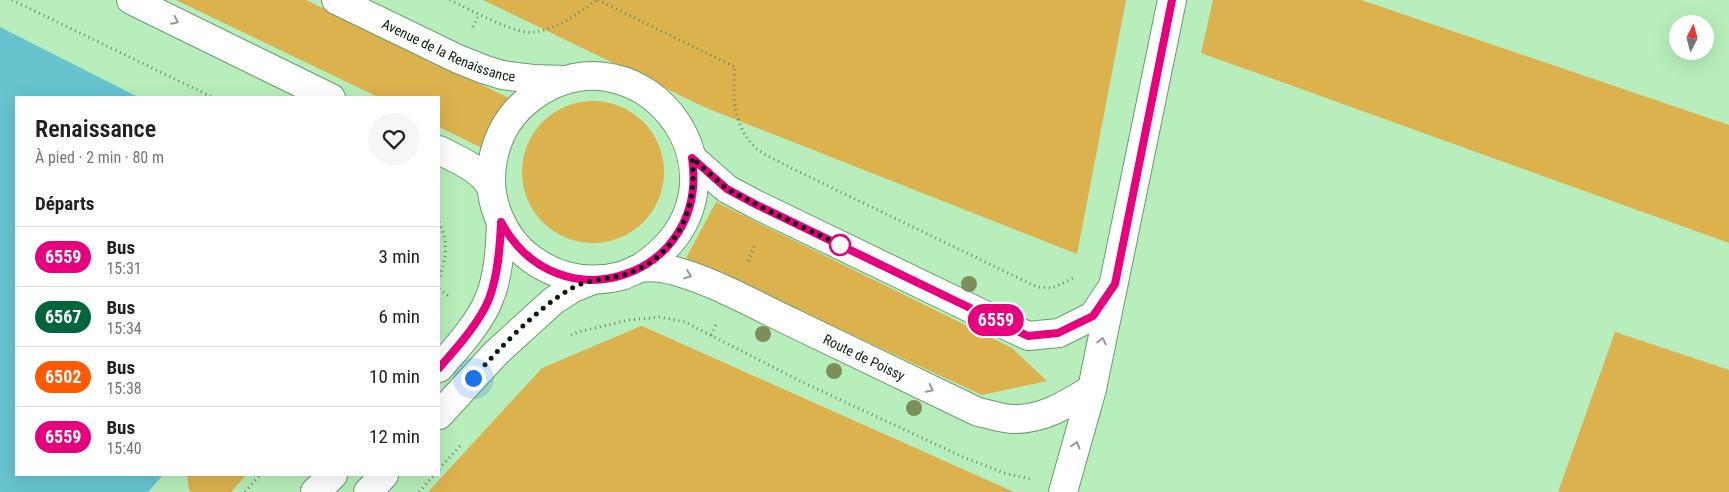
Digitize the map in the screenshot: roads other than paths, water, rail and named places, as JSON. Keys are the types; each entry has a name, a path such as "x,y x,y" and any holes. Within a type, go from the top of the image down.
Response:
{"street":[{"path":"131,0 327,96"},
{"name":"Avenue de la Renaissance","path":"336,0 449,55 483,69 510,76 533,79 568,80"},
{"path":"1064,488 1092,389 1172,0"},
{"path":"440,414 496,353 545,308 573,288 593,280 625,275 640,268 666,248 677,236 684,222 694,190 694,174 692,158 680,127 660,102 647,92 632,85 600,77 568,80 552,85 525,103 513,115 497,143 493,158 491,187 495,207 501,222 509,237 519,249 546,268 561,275 593,280"},
{"path":"440,151 476,170 485,177 491,187"},
{"path":"692,158 727,189 755,204 1028,336 1058,333 1093,316 1116,279"},
{"path":"440,367 455,351 489,301 498,263 501,222"},
{"name":"Route de Poissy","path":"640,268 658,267 674,270 715,286 978,412 1014,420 1033,418 1067,405 1092,389"},
{"path":"315,492 332,476"},
{"path":"368,492 383,476"}]}
